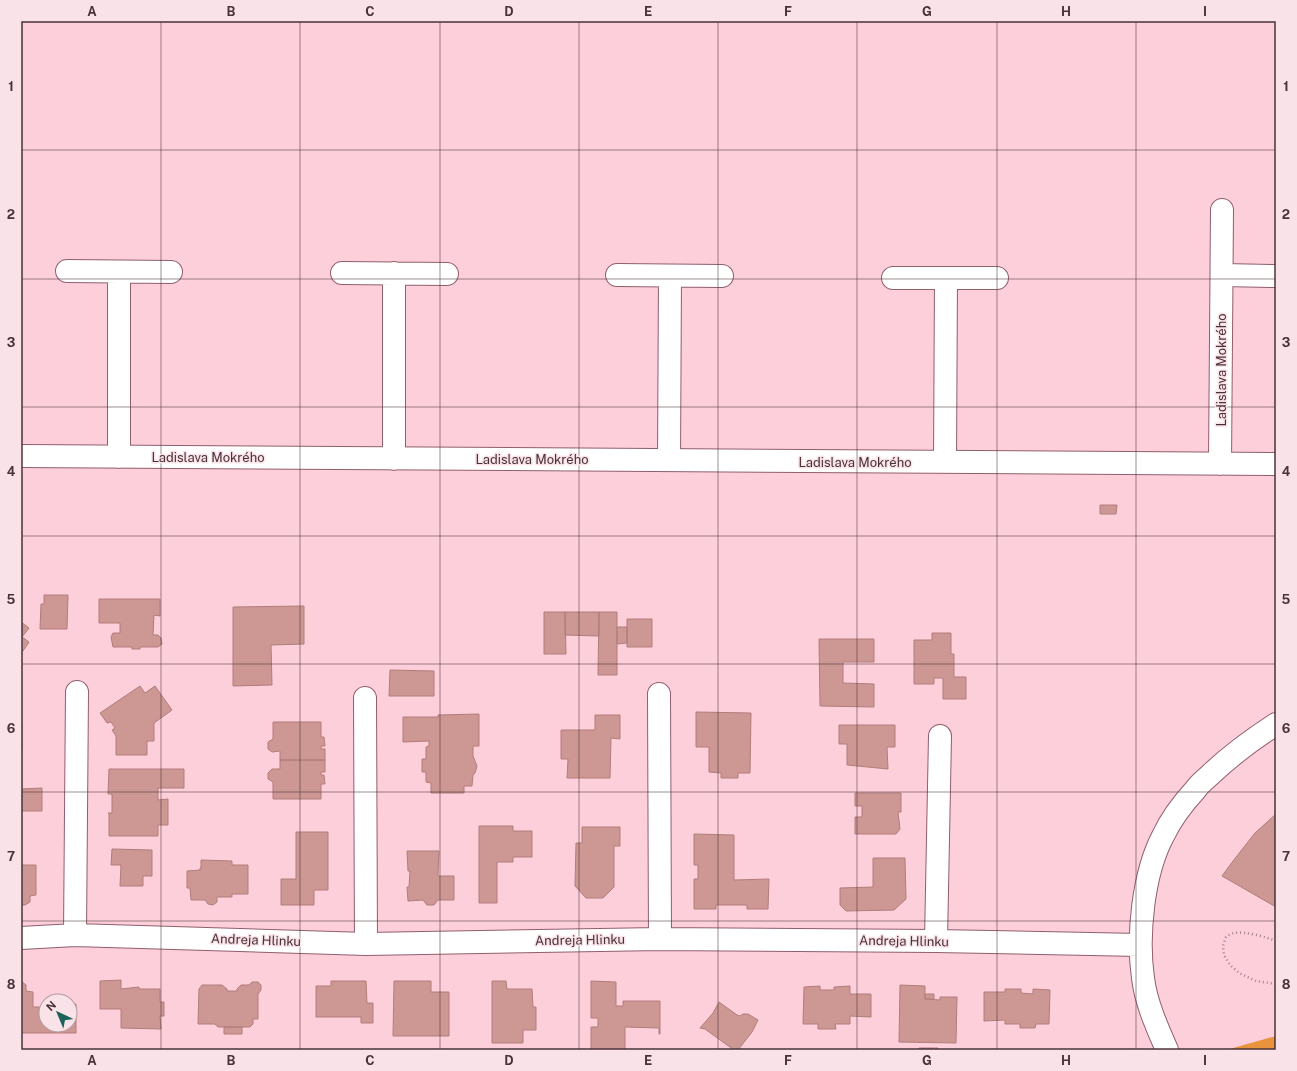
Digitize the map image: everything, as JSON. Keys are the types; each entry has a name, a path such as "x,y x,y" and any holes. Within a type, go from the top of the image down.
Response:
{"street":[{"name":"Ladislava Mokrého","path":"1220,464 1222,210"},
{"path":"67,271 172,272"},
{"path":"119,272 119,457"},
{"path":"342,273 447,274"},
{"path":"394,273 394,458"},
{"path":"617,275 722,276"},
{"path":"1222,275 1276,276"},
{"path":"669,460 670,276"},
{"path":"893,278 997,278"},
{"path":"945,462 946,278"},
{"name":"Ladislava Mokrého","path":"21,456 1276,464"},
{"path":"75,935 77,692"},
{"path":"659,694 660,939"},
{"path":"365,698 366,944"},
{"path":"1167,1050 1154,1020 1143,979 1140,945 1143,906 1151,868 1163,836 1177,813 1196,788 1231,757 1276,724"},
{"path":"936,941 940,736"},
{"name":"Andreja Hlinku","path":"21,938 75,935 366,944 660,939 936,941 1140,945"}],"path":[{"path":"1276,941 1269,938 1234,933 1226,937 1223,946 1224,955 1230,965 1239,974 1256,981 1276,984"}],"shaded area":[{"path":"1276,1036 1276,1050 1226,1050"}],"building":[{"path":"1100,505 1117,505 1116,514 1100,514"},
{"path":"44,595 68,595 67,629 40,629 41,604 44,604"},
{"path":"99,599 160,599 160,616 154,615 153,635 158,635 161,638 162,644 158,647 140,647 140,649 132,649 132,647 113,647 111,637 113,633 120,633 120,623 99,623"},
{"path":"304,606 304,644 271,645 272,685 233,686 233,607"},
{"path":"544,612 565,612 566,654 544,654"},
{"path":"565,612 599,612 599,636 565,635"},
{"path":"599,612 617,612 617,675 598,675"},
{"path":"627,619 652,619 652,647 627,647"},
{"path":"21,622 29,628 22,637 29,642 23,651 21,650"},
{"path":"617,627 627,627 627,643 617,644"},
{"path":"932,633 951,633 951,654 954,654 954,677 966,677 966,699 943,699 943,678 934,678 934,684 914,684 914,640 932,640"},
{"path":"819,639 874,639 874,662 843,662 843,683 874,684 874,707 820,706"},
{"path":"390,670 434,671 434,696 389,696"},
{"path":"140,686 145,693 155,686 172,710 154,723 154,741 147,741 147,755 116,755 116,736 112,730 115,728 111,722 107,723 100,713"},
{"path":"696,712 751,713 750,773 738,773 738,778 721,778 721,773 709,772 709,747 696,747"},
{"path":"479,714 479,746 473,746 473,756 477,766 473,775 472,786 464,786 464,793 431,793 431,783 426,782 426,772 422,772 422,759 426,759 426,747 429,746 429,741 403,742 403,717 438,717 438,715"},
{"path":"595,715 620,715 620,739 611,738 610,778 567,778 568,759 561,759 561,730 595,730"},
{"path":"22,722 22,750 21,750"},
{"path":"273,722 321,722 321,737 324,737 325,746 321,746 321,749 325,749 325,760 280,760 280,751 272,752 268,749 268,742 273,739"},
{"path":"839,725 895,725 895,747 887,747 888,769 847,765 847,744 839,744"},
{"path":"280,760 325,760 325,772 321,772 321,775 324,775 325,784 321,784 321,799 273,799 273,782 268,779 268,773 272,769 280,769"},
{"path":"109,769 184,769 184,788 158,788 158,800 168,799 168,825 158,825 158,836 109,836 108,813 112,813 112,794 108,794"},
{"path":"42,788 42,811 21,811 21,789"},
{"path":"855,793 901,793 901,812 898,812 900,829 896,834 855,834 855,817 862,817 862,806 855,806"},
{"path":"1276,814 1276,907 1222,876 1255,833"},
{"path":"479,826 513,826 513,831 532,831 532,857 513,857 513,862 497,862 497,903 479,903"},
{"path":"582,827 620,827 620,846 614,846 614,887 603,898 586,898 575,886 576,843 582,843"},
{"path":"296,832 328,832 328,890 314,890 314,905 281,905 281,879 296,879"},
{"path":"694,834 734,835 734,880 769,879 768,909 747,909 747,905 716,905 716,909 694,909 694,879 698,879 698,865 694,865"},
{"path":"112,849 152,850 152,876 143,876 143,886 120,886 121,865 111,865"},
{"path":"407,851 439,851 438,876 454,876 454,900 438,900 434,905 427,905 423,900 408,901 407,887 409,887 410,871 408,871"},
{"path":"873,858 905,858 906,899 894,910 846,911 840,905 840,888 873,887"},
{"path":"201,860 232,861 232,865 248,865 248,894 232,894 232,897 217,897 217,902 213,905 208,904 205,900 191,900 190,888 187,888 187,871 200,870"},
{"path":"21,865 36,865 36,895 30,896 30,902 25,905 21,905"},
{"path":"121,980 121,989 139,987 139,989 160,989 160,1002 164,1002 164,1016 160,1016 161,1029 121,1028 121,1009 100,1009 100,981"},
{"path":"21,981 26,985 26,991 33,992 33,1007 38,1007 38,1033 21,1033"},
{"path":"331,981 366,981 367,1003 373,1003 373,1023 361,1023 361,1017 316,1017 316,986 331,986"},
{"path":"394,981 431,981 431,992 449,992 449,1036 393,1036"},
{"path":"492,981 506,981 507,989 532,989 533,1007 536,1007 536,1030 523,1030 523,1043 492,1043"},
{"path":"591,981 616,982 616,1006 623,1006 623,1001 660,1001 660,1034 659,1028 625,1027 625,1050 591,1050 591,1027 598,1027 598,1018 591,1018"},
{"path":"252,982 258,982 261,985 261,990 258,994 258,1019 253,1019 253,1024 250,1027 218,1027 215,1024 198,1024 199,989 202,985 222,985 227,989 227,991 237,991 241,985 249,985"},
{"path":"900,985 925,986 925,999 940,1000 940,997 957,997 956,1043 899,1042"},
{"path":"820,986 820,990 834,990 834,987 850,986 850,994 871,994 871,1017 850,1016 850,1024 835,1024 836,1029 818,1029 818,1024 803,1024 804,987"},
{"path":"1005,989 1021,989 1021,993 1033,994 1033,989 1050,990 1049,1024 1036,1024 1035,1028 1020,1028 1020,1024 1005,1024 1005,1020 984,1021 984,992 1005,992"},
{"path":"925,994 934,994 934,999 925,999"},
{"path":"719,1002 737,1015 740,1016 743,1014 748,1014 758,1020 752,1032 738,1050 734,1050 705,1029 700,1028 713,1013"},
{"path":"224,1027 242,1027 242,1034 224,1034"},
{"path":"919,1048 938,1048 938,1050 918,1050"}]}
